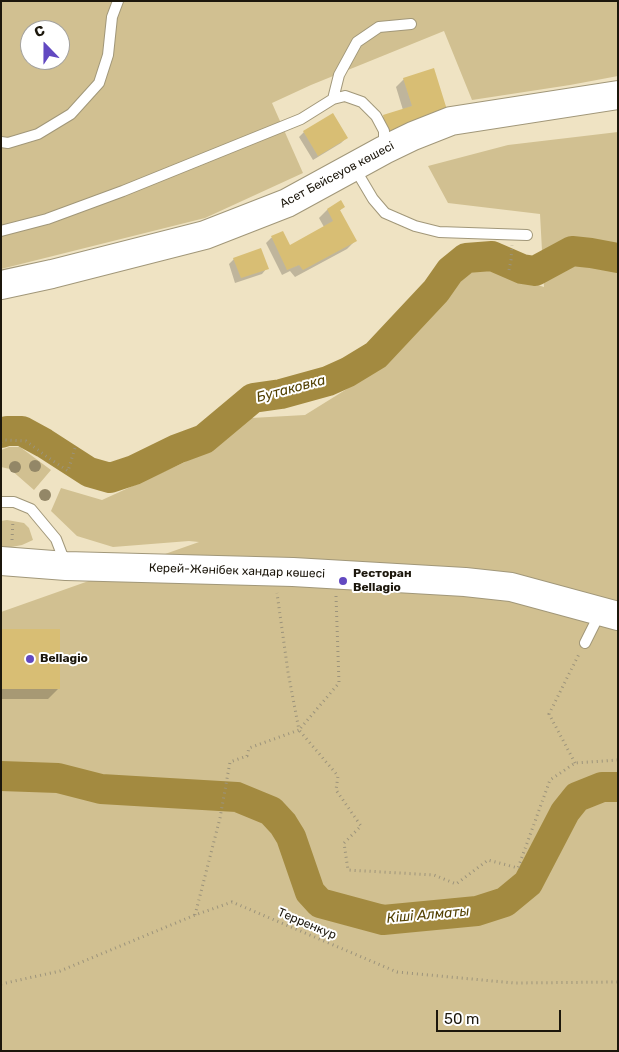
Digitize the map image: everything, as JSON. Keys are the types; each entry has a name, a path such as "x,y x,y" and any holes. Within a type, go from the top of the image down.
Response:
{"street":[{"name":"Асет Бейсеуов көшесі","path":"1,285 70,270 205,235 287,203 384,150 451,121 618,94"},
{"name":"Керей-Жәнібек хандар көшесі","path":"6,555 66,566 336,574 465,582 511,587 609,613"}],"lane":[{"path":"1,142 8,143 38,134 55,124 71,114 99,83 108,55 112,17 118,1"},
{"path":"333,99 339,75 357,42 379,27 411,24"},
{"path":"1,231 47,219 123,191 301,119 333,99 345,96 362,102 376,116 384,132 384,150"},
{"path":"353,166 373,199 385,213 415,226 439,232 527,236"},
{"path":"1,502 14,502 30,509 56,539 66,566"},
{"path":"585,643 609,613"}],"path":[{"path":"509,270 511,260"},
{"path":"1,442 5,440 26,441 68,471 76,448"},
{"path":"6,555 13,520"},
{"path":"274,572 298,730 338,776 336,790 362,826 344,843 348,870 434,875 456,884 488,860 518,868 550,780 574,763 618,760"},
{"path":"195,916 220,818 230,762 247,756 249,748 298,730 339,683 336,574"},
{"path":"574,763 549,714 585,643"},
{"name":"Терренкур","path":"1,984 60,971 232,902 397,972 514,983 618,982"}],"shaded area":[{"path":"1,1 618,1 618,76 472,100 444,31 311,85 272,103 303,173 205,218 1,269"},
{"path":"618,132 618,1051 1,1051 1,612 199,542 189,541 113,547 77,536 51,511 61,488 102,500 185,462 251,418 305,415 379,369 433,302 473,264 544,287 540,214 448,203 428,166 508,145"},
{"path":"9,447 20,447 51,470 34,490 10,469 1,467 1,450"},
{"path":"7,520 24,523 29,528 33,540 22,545 1,549 1,521"}],"building":[{"path":"434,68 448,113 388,132 383,115 412,106 403,78"},
{"path":"333,113 348,138 318,156 303,131"},
{"path":"341,200 345,207 340,210 357,241 303,270 299,265 287,270 271,236 283,231 290,245 333,221 327,209"},
{"path":"261,248 269,269 241,278 233,258"},
{"name":"Bellagio","path":"1,629 60,629 60,689 1,689"}],"waterway":[{"name":"Бутаковка","path":"1,433 22,431 89,472 110,478 134,470 177,449 204,439 253,398 281,394 328,381 348,372 376,355 436,291 450,271 466,258 492,256 522,269 535,271 572,251 618,258"},
{"name":"Кіші Алматы","path":"1,776 58,778 101,789 237,797 271,811 283,824 291,837 310,892 320,903 383,920 477,911 505,902 528,883 565,812 577,797 602,787 618,787"}],"place":[{"name":"Ресторан Bellagio","path":"343,581"},
{"name":"Bellagio","path":"30,659"}]}
